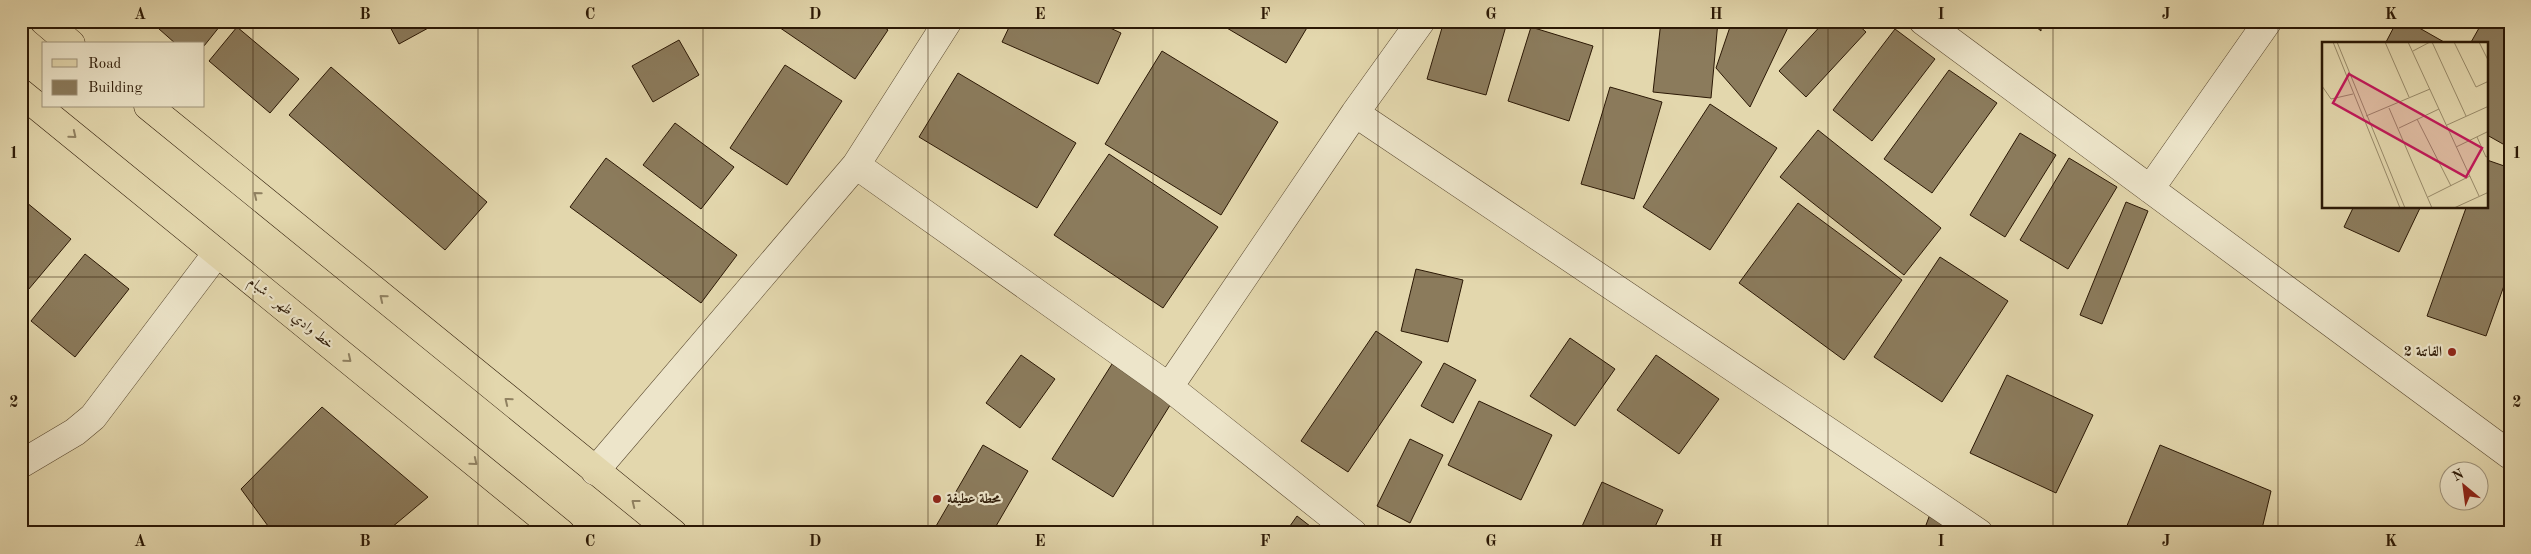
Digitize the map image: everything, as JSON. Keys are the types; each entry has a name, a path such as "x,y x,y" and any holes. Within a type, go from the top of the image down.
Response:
{"main road":[{"path":"44,21 70,42"},
{"name":"خط وادي ظهر - شبام","path":"21,93 561,533"},
{"path":"150,108 673,533"}],"street":[{"path":"595,471 856,165 948,21"},
{"path":"1169,387 1355,113 1421,21"},
{"path":"1923,21 2510,455"},
{"path":"2150,189 2268,21"},
{"path":"1355,113 1979,533"},
{"path":"856,165 1169,387 1353,533"},
{"path":"21,464 75,432 93,416 217,253"}],"building":[{"path":"150,21 224,21 205,45 205,42 174,42"},
{"path":"387,21 441,21 399,44"},
{"path":"770,21 875,21 888,30 855,79"},
{"path":"1012,21 1095,21 1121,33 1098,84 1002,42"},
{"path":"1215,21 1311,21 1286,63"},
{"path":"1444,21 1490,21 1506,26 1486,95 1427,79"},
{"path":"1661,21 1718,21 1711,98 1653,92"},
{"path":"1732,21 1791,21 1750,107 1716,68"},
{"path":"1825,21 1854,21 1866,32 1806,97 1779,71"},
{"path":"2029,21 2041,21 2041,31"},
{"path":"2397,21 2407,21 2444,42 2386,42"},
{"path":"2483,21 2490,21 2510,32 2510,148 2488,136 2488,42 2471,42"},
{"path":"237,27 299,79 270,113 209,61"},
{"path":"1531,27 1593,46 1569,121 1508,101"},
{"path":"1895,29 1935,59 1872,141 1833,110"},
{"path":"679,40 699,75 653,102 632,66"},
{"path":"1162,51 1278,122 1221,215 1105,144"},
{"path":"785,65 842,101 787,185 730,148"},
{"path":"331,67 487,202 445,250 289,115"},
{"path":"1949,70 1997,103 1932,193 1884,159"},
{"path":"958,73 1076,143 1037,208 919,137"},
{"path":"1610,87 1662,102 1634,199 1581,184"},
{"path":"1710,104 1777,148 1710,250 1643,207"},
{"path":"675,123 734,167 701,209 643,165"},
{"path":"1818,130 1941,228 1904,275 1780,177"},
{"path":"2020,133 2056,155 2005,237 1970,215"},
{"path":"1109,154 1218,227 1163,308 1054,235"},
{"path":"606,158 737,255 701,303 570,207"},
{"path":"2069,158 2117,187 2068,269 2020,240"},
{"path":"2488,160 2510,168 2510,269 2486,336 2427,316 2466,209 2488,209"},
{"path":"26,202 71,239 23,296 21,294 21,208"},
{"path":"2126,202 2148,211 2102,324 2080,315"},
{"path":"1798,203 1902,280 1844,360 1739,283"},
{"path":"2353,209 2420,209 2399,252 2344,227"},
{"path":"85,254 129,289 75,357 31,321"},
{"path":"1940,257 2008,301 1942,402 1874,357"},
{"path":"1416,269 1463,280 1448,342 1401,331"},
{"path":"1376,331 1422,362 1348,472 1301,441"},
{"path":"1570,338 1615,369 1575,426 1530,396"},
{"path":"1021,355 1055,379 1020,428 986,403"},
{"path":"1656,355 1719,399 1679,454 1617,410"},
{"path":"1444,363 1476,380 1453,423 1421,406"},
{"path":"1112,364 1172,402 1113,497 1052,459"},
{"path":"2007,375 2093,415 2056,493 1970,453"},
{"path":"1479,401 1552,435 1521,500 1448,465"},
{"path":"322,407 428,497 385,533 266,533 268,526 241,489"},
{"path":"1410,439 1443,455 1410,523 1377,506"},
{"path":"983,445 1028,471 992,533 932,533"},
{"path":"2160,445 2271,491 2261,533 2124,533"},
{"path":"1602,482 1663,510 1652,533 1579,533"},
{"path":"1932,509 1961,533 1923,533"},
{"path":"1297,516 1319,533 1285,533"}],"place":[{"name":"الفاتنة 2","path":"2452,352"},
{"name":"محطة عطيفة","path":"937,499"}]}
